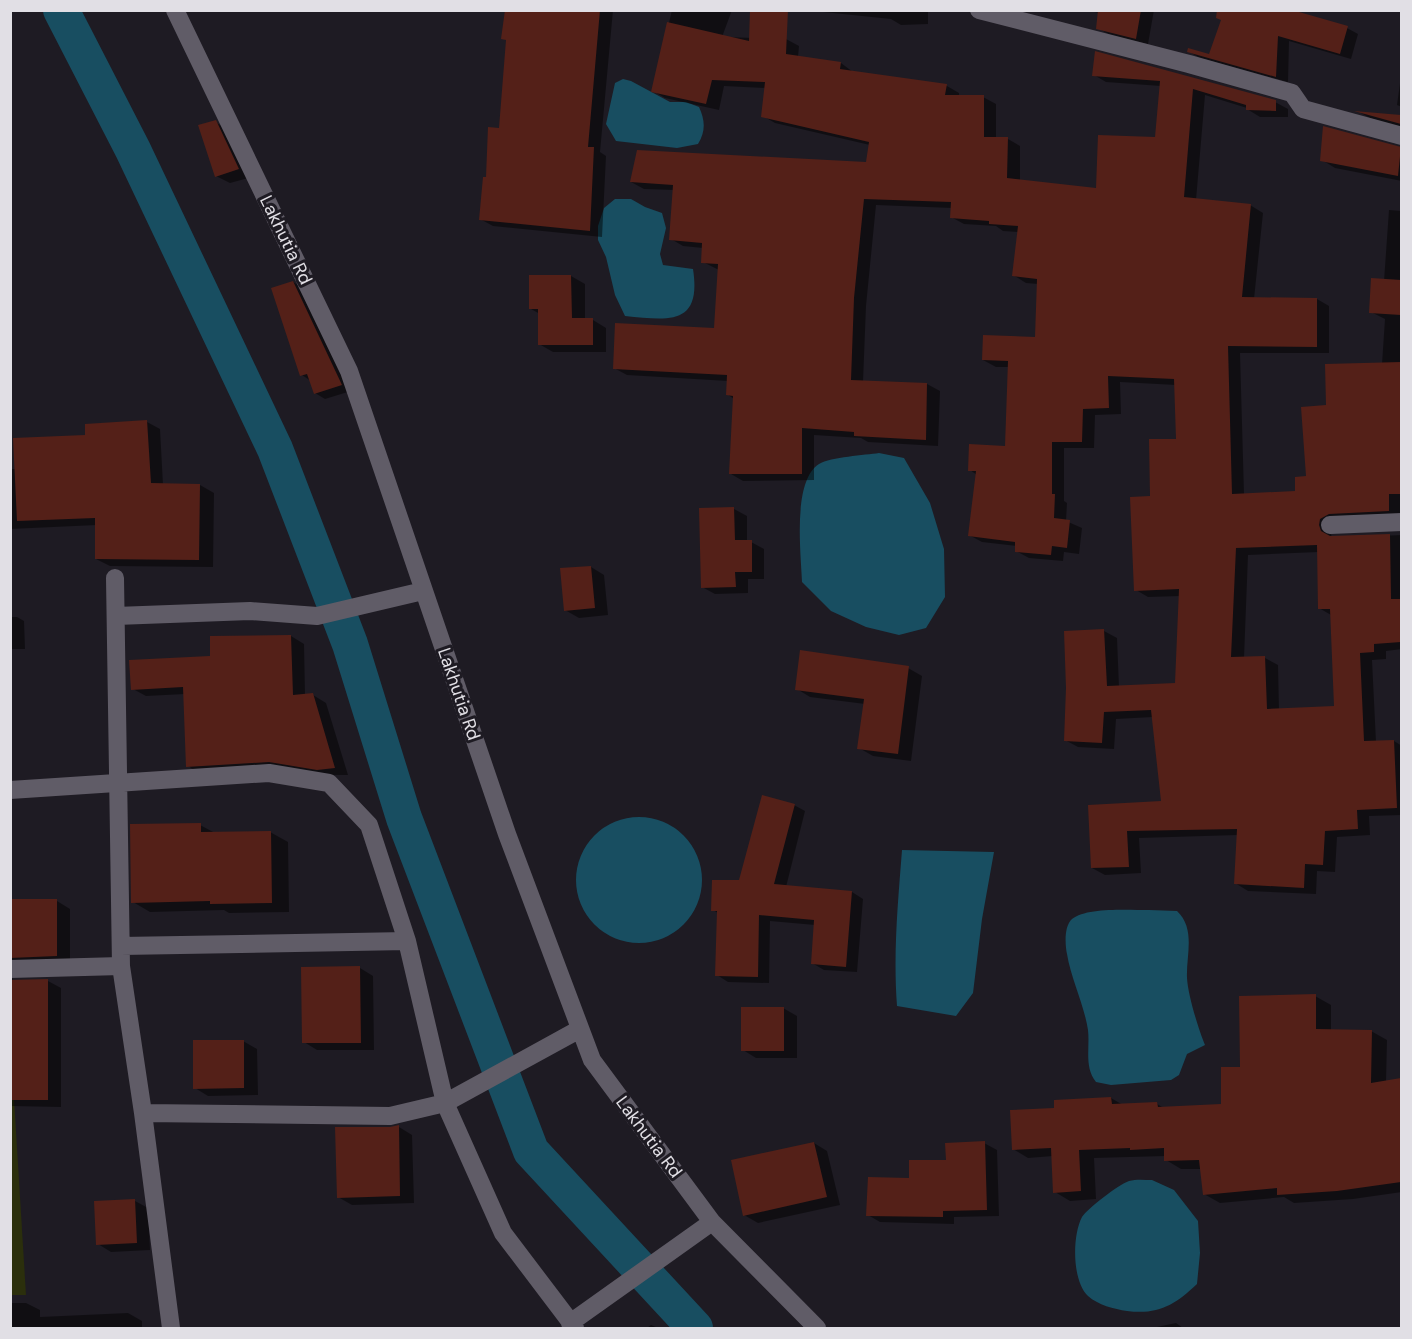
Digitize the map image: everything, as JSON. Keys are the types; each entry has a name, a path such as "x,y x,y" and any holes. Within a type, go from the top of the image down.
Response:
{"street":[{"name":"Lakhutia Rd","path":"175,10 349,371 507,834 592,1060 712,1222 817,1329"},
{"path":"979,10 1292,93 1303,109 1401,136"},
{"path":"1330,525 1401,522"},
{"path":"115,578 121,966 171,1329"},
{"path":"116,616 250,611 317,616 423,591"},
{"path":"10,790 269,773 329,783 369,825 406,941 444,1103 503,1233 573,1326 712,1222"},
{"path":"121,946 406,941"},
{"path":"10,969 121,966"},
{"path":"143,1113 390,1116 444,1103 580,1029"}],"green space":[{"path":"10,1033 26,1295 10,1295"}],"water":[{"path":"623,79 670,102 686,102 699,107 704,125 698,144 677,148 616,141 606,124 615,83"},
{"path":"615,199 631,199 662,213 666,228 660,254 663,265 693,269 692,301 687,310 678,316 655,318 625,316 615,295 606,257 598,240 598,226 604,208"},
{"path":"879,453 904,458 930,503 944,549 945,597 926,628 899,635 866,627 831,611 802,582 801,501 810,473 824,462"},
{"path":"639,817 663,822 683,836 697,856 702,880 697,904 683,924 663,938 639,943 615,938 595,924 581,904 576,880 581,856 595,836 615,822"},
{"path":"902,850 994,852 982,919 973,993 956,1016 897,1006 896,947"},
{"path":"1109,910 1177,911 1183,918 1189,943 1188,985 1205,1045 1187,1054 1179,1075 1171,1080 1111,1085 1096,1082 1090,1070 1088,1030 1071,973 1066,931 1069,922 1079,915"},
{"path":"1132,1180 1152,1180 1174,1190 1198,1221 1200,1253 1197,1284 1181,1298 1157,1310 1138,1312 1122,1310 1096,1302 1083,1289 1076,1269 1076,1235 1082,1217 1124,1183"}],"building":[{"path":"505,10 600,10 588,147 594,147 590,231 479,220 483,177 486,177 488,127 499,128 506,40 501,39"},
{"path":"750,10 788,10 786,54 841,62 840,69 947,84 945,95 984,95 984,137 1008,137 1007,178 1096,188 1098,135 1155,137 1160,81 1092,76 1095,51 1276,100 1276,111 1246,110 1246,105 1193,89 1184,197 1251,204 1242,297 1317,298 1317,347 1228,346 1232,494 1295,491 1295,477 1306,476 1301,407 1326,405 1325,364 1401,362 1401,494 1389,494 1389,511 1329,514 1320,519 1319,525 1321,531 1330,536 1390,534 1391,599 1401,599 1401,642 1374,644 1374,652 1360,653 1364,741 1394,740 1397,808 1357,810 1358,829 1325,831 1323,865 1305,864 1304,888 1234,884 1237,829 1127,831 1129,867 1091,868 1088,805 1161,801 1151,710 1104,712 1102,743 1064,741 1066,688 1064,631 1104,629 1107,686 1175,683 1179,589 1134,591 1130,497 1150,496 1149,439 1176,439 1174,379 1108,376 1109,408 1083,409 1082,442 1052,442 1054,518 1070,520 1067,548 1052,546 1051,555 1015,552 1015,542 968,536 976,471 968,471 969,444 1005,446 1008,361 982,360 983,335 1035,337 1037,279 1012,276 1018,226 950,218 951,202 864,199 854,298 851,380 927,383 926,440 854,436 854,432 802,428 802,474 729,474 733,396 726,395 727,375 613,369 615,323 714,328 718,264 701,263 702,243 669,240 673,185 630,182 637,150 866,162 869,142 761,117 765,82 712,80 706,104 651,92 667,22 749,41","holes":["1317,545 1318,609 1330,609 1334,706 1267,709 1265,656 1231,657 1236,548"]},
{"path":"1098,10 1141,10 1136,39 1096,29"},
{"path":"1217,10 1292,10 1348,26 1340,54 1278,36 1276,77 1187,52 1188,48 1209,54 1221,20 1216,18"},
{"path":"1354,111 1401,115 1401,124"},
{"path":"216,120 239,169 215,177 198,125"},
{"path":"1323,126 1401,147 1398,176 1320,161"},
{"path":"529,275 571,275 572,318 593,318 593,345 538,345 538,309 529,309"},
{"path":"1371,278 1401,280 1401,315 1369,313"},
{"path":"293,281 342,385 314,394 307,374 300,376 271,288"},
{"path":"147,420 151,483 200,484 199,560 95,559 95,518 17,521 13,438 85,435 85,424"},
{"path":"734,507 735,540 752,540 752,572 735,572 736,587 701,588 699,508"},
{"path":"591,566 595,608 564,611 560,568"},
{"path":"291,635 293,695 313,693 335,768 317,770 269,762 186,767 183,687 131,690 129,660 210,656 210,636"},
{"path":"800,650 909,666 898,754 857,749 864,699 795,690"},
{"path":"762,795 795,804 774,884 852,891 846,967 811,964 814,920 759,915 758,977 715,976 717,911 711,911 712,880 739,880"},
{"path":"201,823 201,832 271,831 272,903 210,904 210,901 131,903 130,824"},
{"path":"10,899 57,899 57,956 10,958"},
{"path":"360,966 361,1043 302,1043 301,967"},
{"path":"48,979 48,1100 10,1100 10,980"},
{"path":"1316,994 1316,1029 1372,1030 1371,1083 1401,1078 1401,1182 1337,1191 1277,1195 1277,1188 1203,1195 1199,1160 1164,1161 1164,1148 1130,1150 1130,1148 1079,1150 1081,1191 1053,1193 1051,1148 1012,1150 1010,1110 1054,1108 1054,1100 1111,1097 1112,1104 1157,1102 1158,1107 1221,1104 1221,1067 1240,1067 1239,996"},
{"path":"741,1007 784,1007 784,1051 741,1051"},
{"path":"193,1040 244,1040 244,1088 193,1089"},
{"path":"399,1125 400,1196 337,1198 335,1127"},
{"path":"985,1141 987,1210 943,1211 943,1217 866,1216 868,1177 909,1178 909,1160 946,1160 945,1143"},
{"path":"814,1142 827,1197 743,1216 731,1160"},
{"path":"135,1199 137,1243 96,1245 94,1201"}],"waterway":[{"path":"61,10 133,150 275,449 350,644 404,818 531,1151 695,1328"}]}
